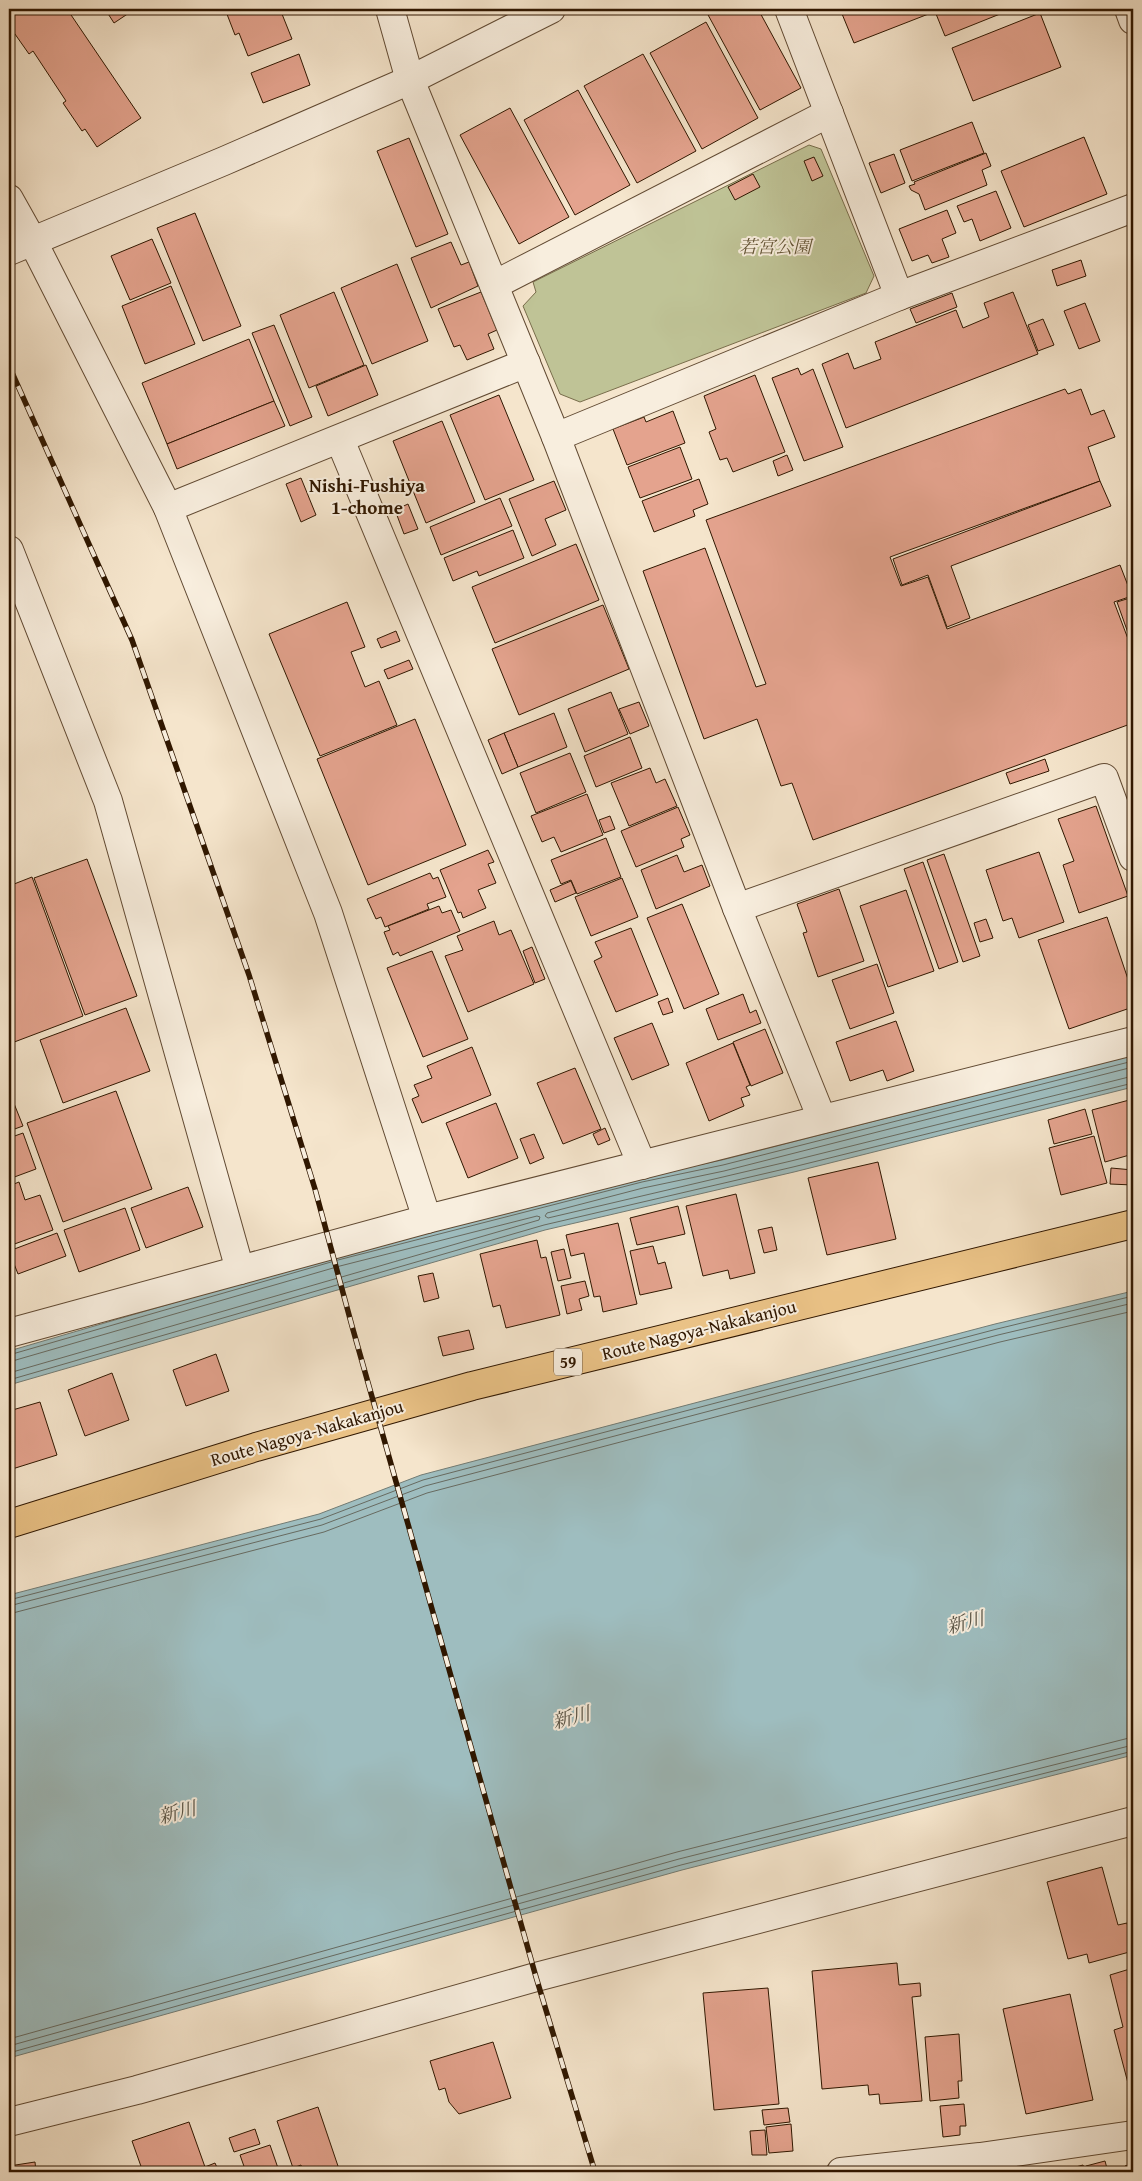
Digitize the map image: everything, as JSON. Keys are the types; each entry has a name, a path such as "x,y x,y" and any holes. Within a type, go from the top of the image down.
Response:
{"main road":[{"name":"Route Nagoya-Nakakanjou","path":"9,1524 256,1447 472,1386 1133,1224"}],"street":[{"path":"390,9 410,80 556,437 737,908 822,1119"},
{"path":"20,245 208,168 410,80 551,9"},
{"path":"789,9 898,296"},
{"path":"1129,9 1133,20"},
{"path":"494,285 829,113"},
{"path":"9,200 20,245 168,508 328,913 427,1219"},
{"path":"556,437 898,296 1133,208"},
{"path":"168,508 340,440 526,363"},
{"path":"340,440 642,1165"},
{"path":"9,550 108,800 240,1270"},
{"path":"737,908 1104,778 1133,857"},
{"path":"9,1333 427,1219 1133,1041"},
{"path":"9,2122 137,2090 546,1974 1133,1821"},
{"path":"841,2172 982,2164 1133,2135"}],"green space":[{"name":"若宮公園","path":"809,145 821,149 874,276 866,293 580,402 560,394 523,306 536,292 533,282"}],"water":[{"path":"1133,1055 1133,1087 794,1172 545,1230 9,1385 9,1351 337,1255 641,1177 722,1160"},
{"name":"新川","path":"1133,1291 1133,1755 682,1870 9,2058 9,1595 319,1514 421,1475 995,1324"}],"building":[{"path":"9,9 67,9 141,118 97,147 85,129 82,131 63,103 66,101 33,51 29,54 10,27 14,24 9,16"},
{"path":"105,9 125,9 129,13 114,23"},
{"path":"225,9 280,9 292,39 248,56 239,33 235,35"},
{"path":"715,9 758,9 801,88 760,110 707,13"},
{"path":"840,9 929,9 931,13 854,43"},
{"path":"934,9 1003,9 1005,12 945,36"},
{"path":"1040,13 1061,67 973,101 952,48"},
{"path":"706,22 758,118 702,149 650,53"},
{"path":"299,54 310,85 263,103 251,73"},
{"path":"643,54 696,151 637,183 584,86"},
{"path":"578,90 630,185 575,215 524,120"},
{"path":"510,108 569,217 519,244 460,135"},
{"path":"972,122 984,153 912,181 900,150"},
{"path":"1084,137 1107,194 1024,227 1001,171"},
{"path":"409,138 448,234 416,247 377,151"},
{"path":"986,153 991,166 982,170 987,185 925,210 919,194 911,190 909,186 915,184 914,182"},
{"path":"894,154 905,183 881,193 869,163"},
{"path":"814,157 823,176 812,181 804,161"},
{"path":"753,174 760,187 735,200 728,187"},
{"path":"996,191 1011,228 980,241 972,219 964,222 957,206"},
{"path":"947,210 956,233 942,239 949,257 932,263 928,255 912,261 899,229"},
{"path":"195,213 241,326 203,341 157,228"},
{"path":"152,239 171,283 130,300 111,256"},
{"path":"451,242 461,265 469,262 478,286 431,308 411,258"},
{"path":"1081,260 1086,276 1057,286 1052,270"},
{"path":"397,264 428,341 372,364 341,288"},
{"path":"171,286 195,344 145,364 122,306"},
{"path":"334,292 364,365 309,388 280,315"},
{"path":"481,292 497,330 488,334 494,349 467,360 460,345 454,347 438,309"},
{"path":"1013,292 1038,354 846,428 822,364 848,353 854,369 881,359 875,342 956,310 963,328 989,317 984,303"},
{"path":"952,293 957,307 916,323 910,309"},
{"path":"1085,303 1100,341 1079,349 1064,311"},
{"path":"1043,319 1054,345 1038,351 1028,325"},
{"path":"274,325 312,417 290,426 252,333"},
{"path":"249,339 274,401 167,444 142,383"},
{"path":"366,365 378,395 328,416 316,386"},
{"path":"798,368 801,375 813,369 843,447 804,461 772,378"},
{"path":"755,375 785,452 733,472 727,458 720,460 709,432 716,429 704,396"},
{"path":"1065,389 1068,394 1081,389 1091,415 1104,410 1115,437 1088,447 1100,481 890,557 901,586 928,577 947,629 1120,565 1132,596 1114,602 1133,652 1133,723 813,840 792,783 781,786 757,719 704,739 643,571 705,548 756,687 766,684 706,520"},
{"path":"499,395 534,480 485,500 450,415"},
{"path":"274,401 285,426 177,469 167,444"},
{"path":"673,411 685,443 627,465 613,429 644,417 646,422"},
{"path":"442,421 475,502 426,523 393,441"},
{"path":"680,447 692,479 640,498 628,467"},
{"path":"787,455 793,470 778,476 773,461"},
{"path":"301,478 316,515 301,522 286,484"},
{"path":"699,479 708,504 693,510 695,516 654,532 642,501"},
{"path":"554,481 566,510 545,519 556,545 532,556 509,499"},
{"path":"1100,481 1111,506 951,566 970,618 947,627 928,575 902,585 893,559"},
{"path":"500,498 512,526 441,555 430,527"},
{"path":"408,504 418,529 404,534 395,510"},
{"path":"513,530 524,558 479,576 477,571 453,581 444,558"},
{"path":"576,544 599,600 495,643 472,587"},
{"path":"1133,597 1133,647 1117,602"},
{"path":"347,602 365,647 351,652 365,687 379,681 397,725 320,756 269,634"},
{"path":"603,605 629,669 519,715 492,649"},
{"path":"396,631 400,641 381,648 377,639"},
{"path":"409,660 413,669 388,679 384,670"},
{"path":"611,692 628,734 585,752 568,709"},
{"path":"639,702 649,726 630,734 619,709"},
{"path":"554,713 567,747 518,767 504,733"},
{"path":"415,719 466,845 368,885 317,759"},
{"path":"504,733 518,767 502,774 488,740"},
{"path":"630,737 642,768 596,787 584,756"},
{"path":"570,753 586,792 536,813 520,773"},
{"path":"1045,759 1049,771 1010,784 1006,773"},
{"path":"650,768 656,783 665,779 677,806 629,826 611,783"},
{"path":"587,794 603,835 561,852 554,837 542,842 531,816"},
{"path":"1096,806 1128,896 1079,913 1063,865 1074,861 1058,819"},
{"path":"678,807 690,835 681,839 684,847 636,867 621,831"},
{"path":"610,816 615,829 604,833 599,820"},
{"path":"606,838 621,877 577,894 571,880 561,884 551,860"},
{"path":"488,850 494,862 488,864 496,883 478,890 486,908 463,918 461,912 458,913 440,870"},
{"path":"1039,852 1064,922 1019,938 1012,918 1003,921 986,870"},
{"path":"944,854 980,956 963,962 927,860"},
{"path":"677,855 684,872 702,865 710,886 656,909 641,870"},
{"path":"87,859 137,996 85,1015 34,878"},
{"path":"923,862 958,962 939,969 904,869"},
{"path":"430,873 433,879 438,877 446,897 427,904 429,909 385,927 381,917 376,919 367,899"},
{"path":"32,877 83,1016 9,1044 9,886"},
{"path":"622,878 638,917 591,936 575,897"},
{"path":"571,881 576,893 555,902 550,890"},
{"path":"839,889 864,961 818,977 803,933 807,932 797,904"},
{"path":"906,890 934,971 888,987 860,906"},
{"path":"682,904 719,994 684,1009 647,918"},
{"path":"439,906 442,913 451,910 460,931 400,956 398,952 393,955 384,932 390,930 388,926"},
{"path":"1107,917 1133,994 1133,1007 1069,1029 1038,940"},
{"path":"986,919 993,938 980,942 974,923"},
{"path":"494,921 499,935 511,930 534,984 468,1012 445,956 463,950 457,936"},
{"path":"631,928 658,995 616,1012 594,961 602,957 595,942"},
{"path":"532,947 545,979 535,983 523,951"},
{"path":"432,951 468,1039 423,1057 387,968"},
{"path":"877,964 894,1013 850,1029 832,980"},
{"path":"743,994 750,1013 756,1010 761,1023 718,1040 706,1009"},
{"path":"668,998 673,1012 663,1015 658,1002"},
{"path":"126,1008 150,1071 63,1103 40,1040"},
{"path":"896,1021 914,1071 887,1081 883,1070 850,1081 836,1042"},
{"path":"652,1023 669,1065 632,1080 614,1038"},
{"path":"765,1029 783,1073 751,1086 733,1042"},
{"path":"733,1043 750,1085 746,1087 750,1095 741,1098 744,1106 709,1121 686,1063"},
{"path":"472,1047 491,1095 422,1123 412,1099 419,1096 414,1085 432,1078 427,1066"},
{"path":"575,1068 601,1129 563,1144 537,1083"},
{"path":"116,1091 152,1189 63,1222 27,1123"},
{"path":"11,1096 23,1126 9,1131 9,1097"},
{"path":"1133,1099 1133,1154 1105,1162 1092,1110"},
{"path":"496,1103 518,1158 468,1178 446,1123"},
{"path":"1085,1109 1092,1134 1054,1144 1048,1120"},
{"path":"605,1128 610,1140 598,1145 593,1134"},
{"path":"23,1133 36,1169 9,1179 9,1138"},
{"path":"534,1134 544,1158 530,1164 520,1139"},
{"path":"1094,1136 1107,1183 1061,1195 1049,1148"},
{"path":"878,1162 896,1239 827,1255 808,1178"},
{"path":"1111,1168 1133,1170 1133,1185 1110,1184"},
{"path":"19,1182 25,1200 40,1195 53,1230 9,1246 9,1186"},
{"path":"188,1187 203,1227 146,1248 131,1208"},
{"path":"736,1194 755,1273 730,1279 728,1270 703,1276 686,1206"},
{"path":"678,1206 685,1234 637,1245 630,1218"},
{"path":"125,1208 140,1250 79,1272 64,1230"},
{"path":"618,1223 637,1304 603,1312 600,1296 594,1297 584,1253 571,1256 566,1235"},
{"path":"772,1227 777,1250 764,1253 758,1230"},
{"path":"57,1233 66,1256 18,1274 9,1251"},
{"path":"537,1240 541,1258 546,1257 560,1315 506,1328 500,1305 493,1307 480,1254"},
{"path":"653,1246 658,1264 665,1262 672,1288 640,1295 630,1251"},
{"path":"564,1249 571,1278 558,1281 551,1252"},
{"path":"433,1273 439,1298 424,1302 418,1276"},
{"path":"585,1281 589,1296 579,1299 582,1310 567,1314 561,1286"},
{"path":"469,1330 474,1349 443,1356 438,1337"},
{"path":"216,1354 229,1391 186,1406 173,1370"},
{"path":"112,1373 129,1420 85,1436 68,1390"},
{"path":"40,1402 57,1455 9,1470 9,1411"},
{"path":"1102,1867 1118,1925 1127,1923 1133,1951 1089,1963 1087,1954 1068,1959 1047,1882"},
{"path":"897,1963 899,1985 920,1983 921,1996 912,1997 922,2101 880,2104 879,2094 869,2095 868,2085 822,2089 812,1971"},
{"path":"1133,1968 1133,2085 1129,2087 1114,2030 1123,2027 1110,1975"},
{"path":"768,1988 779,2104 714,2110 703,1993"},
{"path":"1070,1994 1093,2100 1026,2114 1003,2009"},
{"path":"959,2034 962,2081 958,2081 959,2098 930,2101 925,2037"},
{"path":"493,2042 511,2098 459,2114 449,2102 445,2088 439,2090 430,2061"},
{"path":"964,2104 966,2126 960,2126 960,2135 943,2137 940,2106"},
{"path":"318,2107 340,2172 303,2172 301,2165 293,2168 277,2121"},
{"path":"788,2108 790,2122 764,2125 762,2110"},
{"path":"189,2122 205,2167 215,2163 219,2172 143,2172 132,2141"},
{"path":"791,2124 793,2151 769,2153 766,2127"},
{"path":"255,2129 260,2144 234,2152 229,2138"},
{"path":"765,2130 767,2155 752,2155 750,2131"},
{"path":"270,2145 279,2171 246,2172 240,2155"},
{"path":"1105,2161 1108,2172 1088,2172 1086,2166"},
{"path":"35,2162 36,2172 9,2172 9,2166"},
{"path":"1133,2163 1133,2172 1127,2172 1125,2166"},
{"path":"1083,2165 1085,2172 1057,2172"},
{"path":"1052,2167 1053,2172 1034,2172"}],"railway":[{"path":"9,366 132,640 249,975 315,1189 536,1977 595,2172"}],"district":[{"name":"Nishi-Fushiya 1-chome","path":"367,496"}]}
